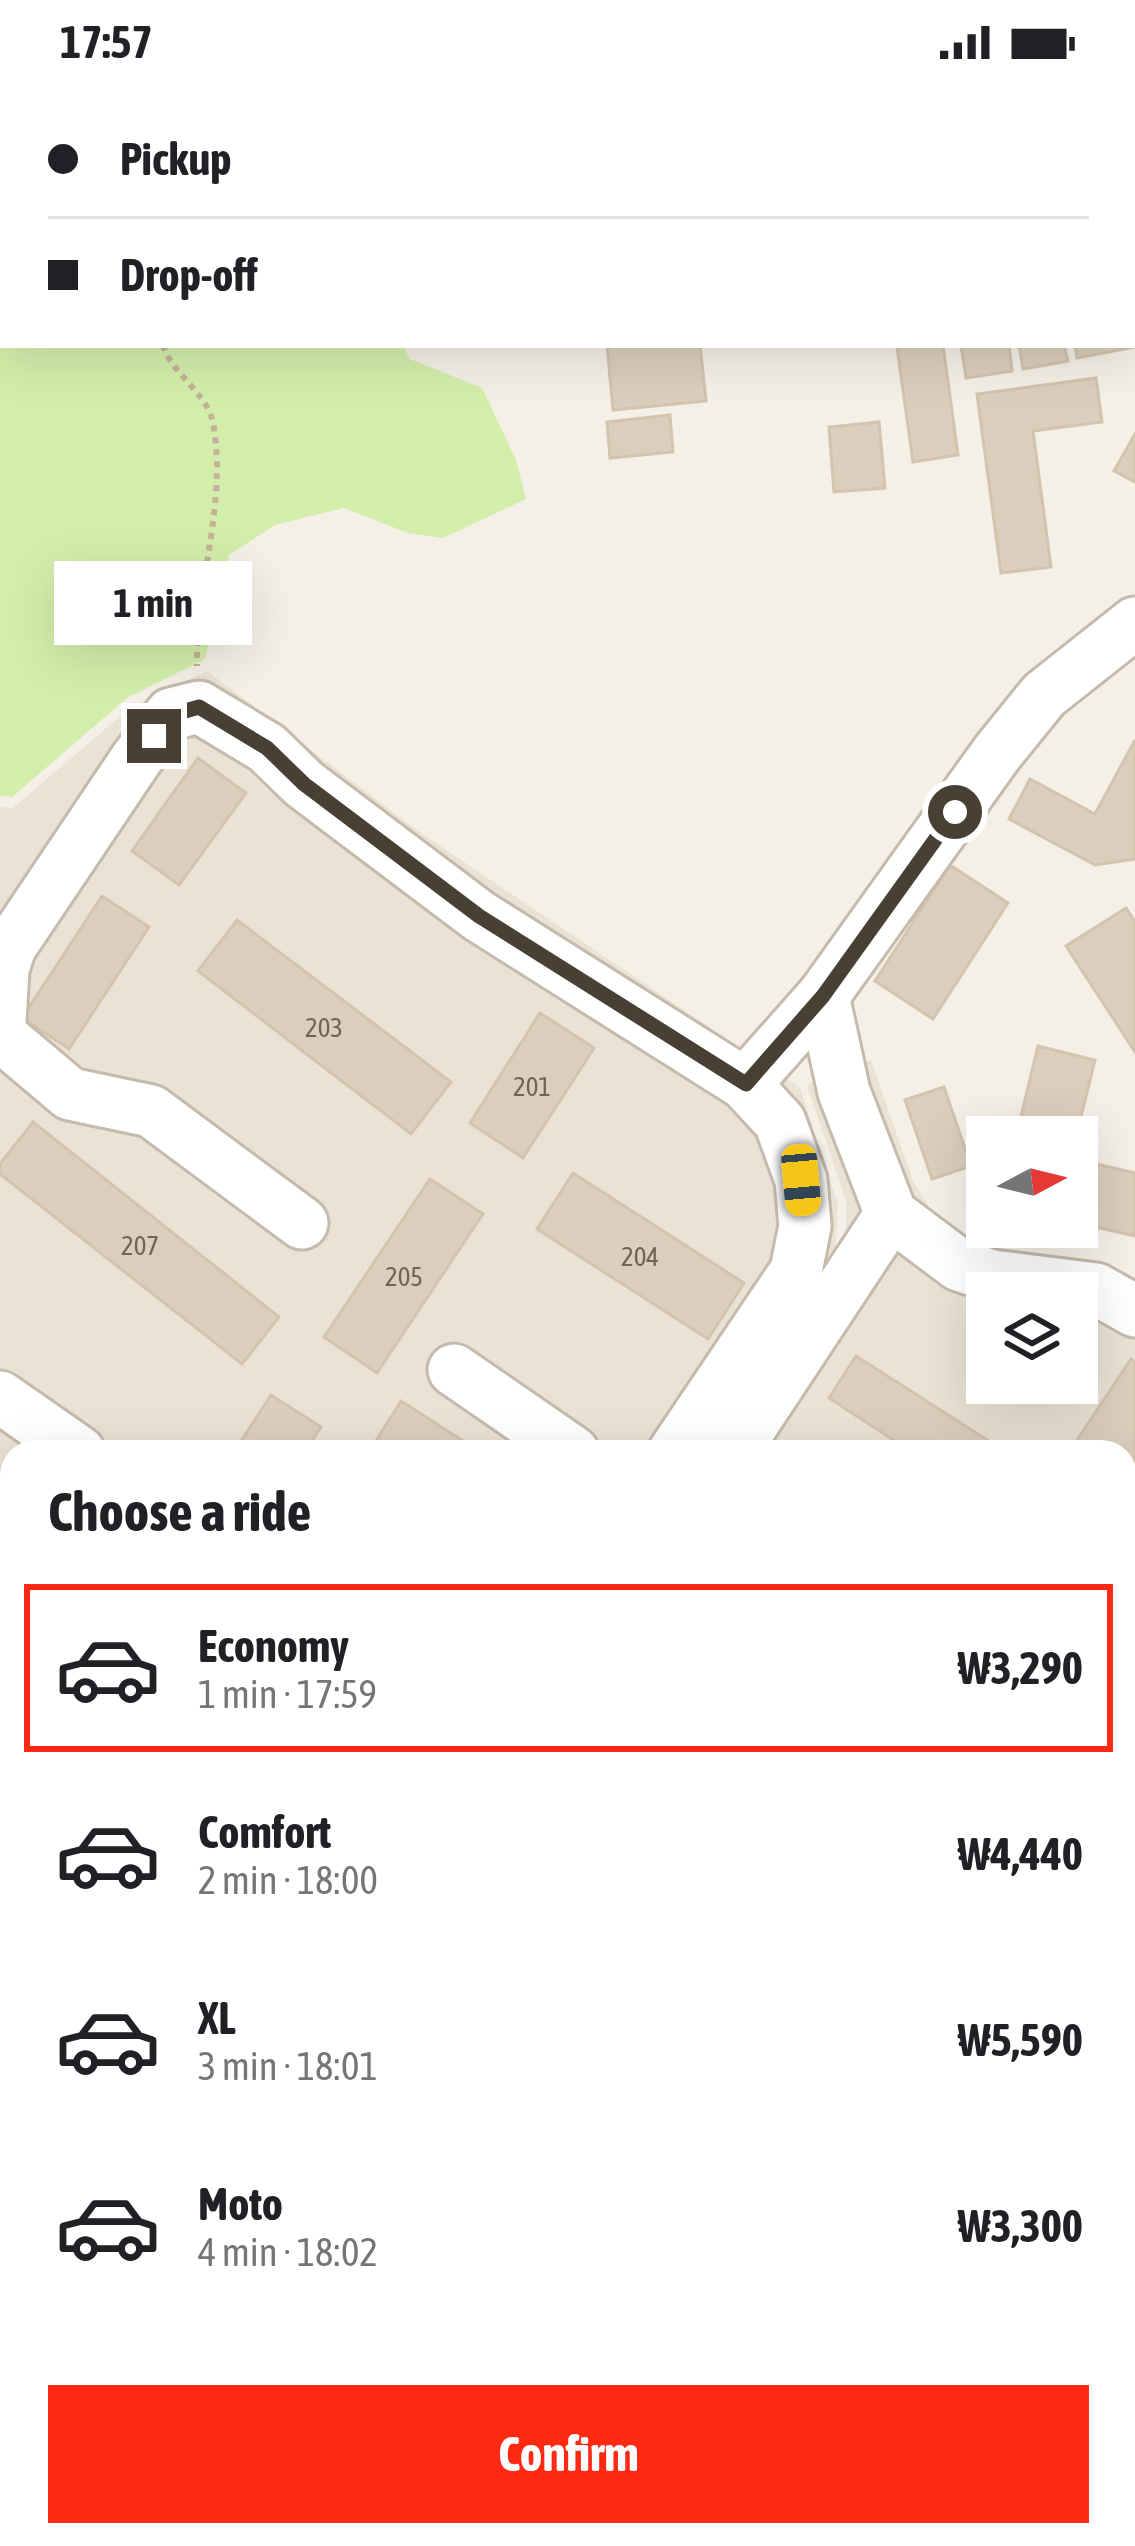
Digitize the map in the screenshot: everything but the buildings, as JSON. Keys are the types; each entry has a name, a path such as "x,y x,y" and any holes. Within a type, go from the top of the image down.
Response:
{"street":[{"path":"746,1084 823,996 1044,695 1135,623"},
{"path":"0,1022 3,969 10,947 171,715 199,707 267,748 304,784 479,916 746,1084 780,1122 801,1180 805,1226 796,1271 682,1440"},
{"path":"823,996 844,1092 891,1214 959,1265 980,1272"},
{"path":"0,1035 70,1094 151,1112 302,1222"},
{"path":"742,1440 891,1214"},
{"path":"1098,1290 1135,1311"},
{"path":"454,1370 556,1440"},
{"path":"0,1397 62,1440"}],"path":[{"path":"164,348 213,418 216,487 196,623 199,707"}],"shaded area":[{"path":"207,671 421,833 800,1088 838,1205 835,1257 711,1440 0,1440 0,807 13,808 131,707"},
{"path":"871,1060 913,1181 940,1224 966,1243 966,1248 1052,1259 1089,1272 966,1272 966,1404 1098,1404 1098,1275 1135,1288 1135,1440 721,1440 844,1259 847,1204 807,1085"}],"green space":[{"path":"0,348 404,348 410,359 482,388 516,460 526,499 443,538 408,533 344,508 275,525 229,555 205,659 127,698 12,797 0,796"}],"route":[{"path":"154,736 171,715 199,707 227,721 479,916 746,1084 823,996 955,812"}]}
